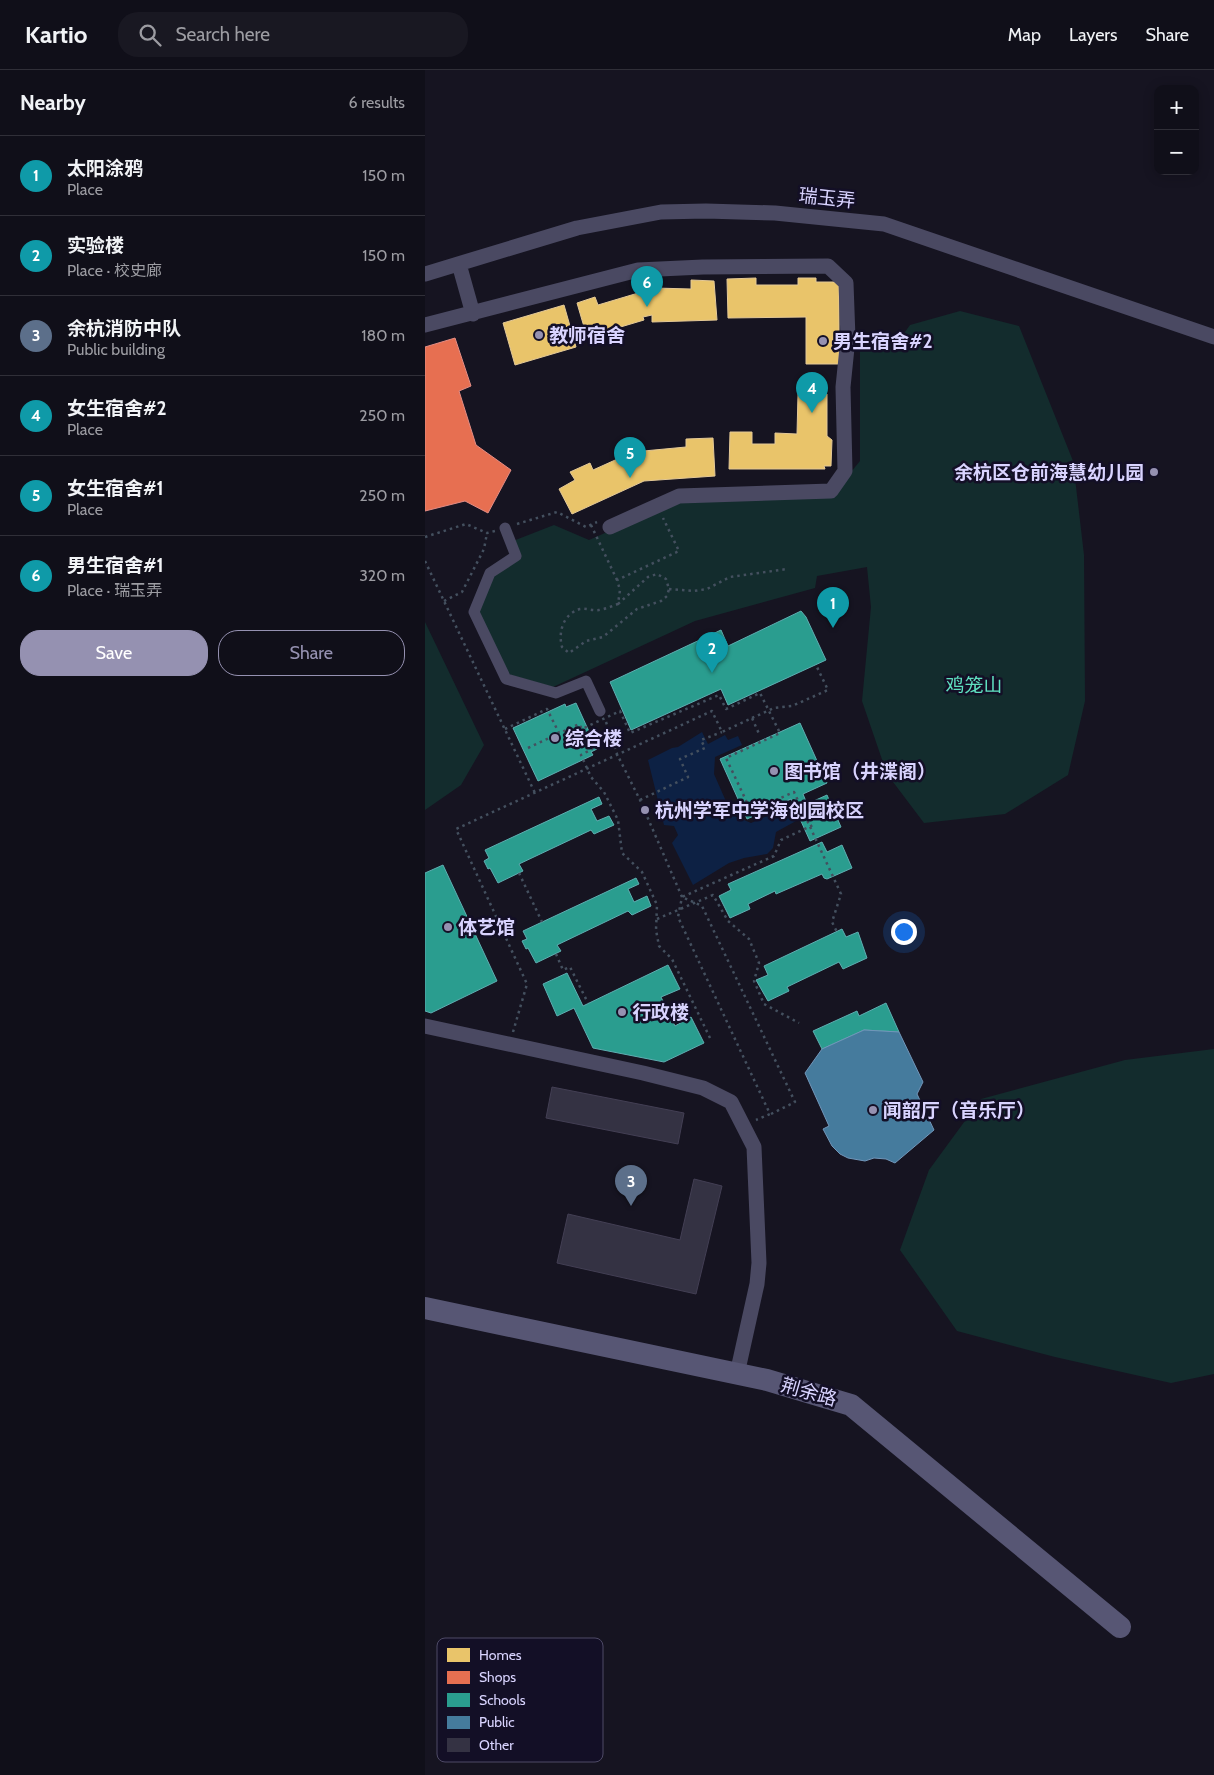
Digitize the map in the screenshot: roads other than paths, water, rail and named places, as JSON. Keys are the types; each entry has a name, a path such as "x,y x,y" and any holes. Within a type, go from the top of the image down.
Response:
{"main road":[{"name":"荆余路","path":"425,1308 767,1380 851,1405 1120,1627"}],"street":[{"name":"瑞玉弄","path":"425,274 577,228 661,212 775,213 884,224 1214,337"},
{"path":"459,264 473,314"},
{"path":"425,325 638,270 703,267 828,266 847,283 848,338 843,387 845,471 831,491 679,496 610,527"},
{"path":"505,528 515,556 490,573 474,612 506,679 556,693 586,681 600,711"},
{"path":"425,1026 703,1088 731,1102 754,1147 759,1263 757,1284 737,1374"}],"water":[{"path":"702,732 708,744 725,735 728,740 738,736 742,745 715,757 714,774 732,815 751,823 790,806 795,813 796,821 776,832 773,848 767,854 729,863 693,885 672,843 678,835 674,826 664,825 648,760 678,747"}],"place":[{"name":"男生宿舍#1","path":"647,307"},
{"name":"教师宿舍","path":"539,335"},
{"name":"男生宿舍#2","path":"823,341"},
{"name":"女生宿舍#2","path":"812,413"},
{"name":"余杭区仓前海慧幼儿园","path":"1154,472"},
{"name":"女生宿舍#1","path":"630,478"},
{"name":"太阳涂鸦","path":"833,628"},
{"name":"实验楼","path":"712,673"},
{"name":"综合楼","path":"555,738"},
{"name":"图书馆（井渫阁）","path":"774,771"},
{"name":"杭州学军中学海创园校区","path":"645,810"},
{"name":"体艺馆","path":"448,927"},
{"name":"行政楼","path":"622,1012"},
{"name":"闻韶厅（音乐厅）","path":"873,1110"},
{"name":"余杭消防中队","path":"631,1206"}],"park label":[{"name":"鸡笼山","path":"974,685"}]}
